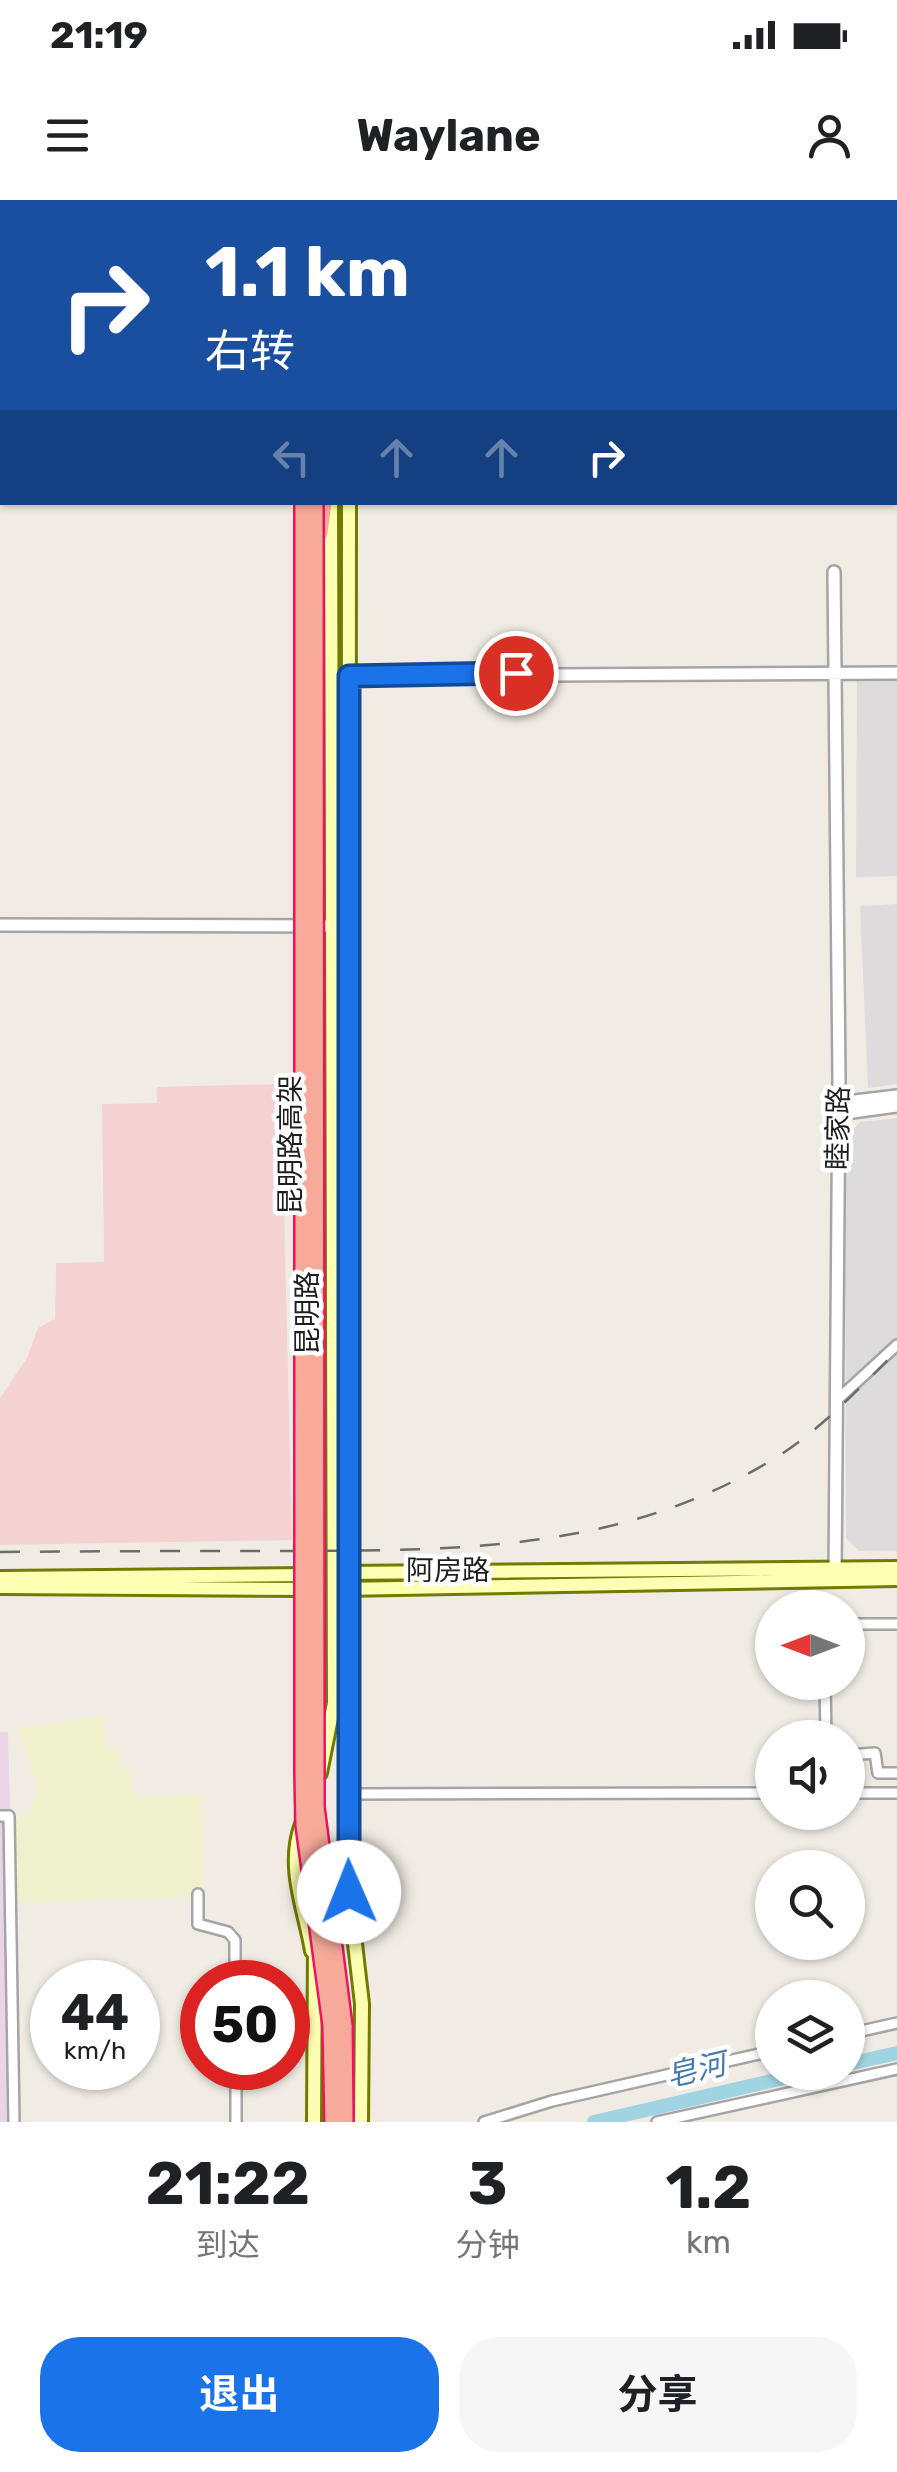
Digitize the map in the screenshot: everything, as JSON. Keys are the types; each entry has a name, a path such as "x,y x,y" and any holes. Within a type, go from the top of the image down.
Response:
{"highway":[{"name":"昆明路高架","path":"303,505 303,1790 337,2026"},
{"name":"昆明路高架","path":"315,505 316,1807 337,2026"},
{"path":"315,567 327,505"},
{"path":"333,2122 337,2026"},
{"path":"337,2026 345,2122"}],"main road":[{"name":"昆明路","path":"314,2122 318,1780 332,1722 328,505"},
{"name":"昆明路","path":"350,505 348,1794 349,1892 362,2004 361,2122"},
{"name":"阿房路","path":"0,1578 333,1582 349,1589 835,1574 897,1568"},
{"name":"阿房路","path":"0,1587 333,1582 348,1570 835,1574 897,1579"},
{"path":"418,1570 418,1588"}],"street":[{"name":"睦家路","path":"834,572 838,1109 835,1574"},
{"path":"348,676 897,673"},
{"path":"0,925 349,926"},
{"path":"838,1109 897,1096"},
{"path":"838,1109 897,1106"},
{"path":"837,1400 897,1345"},
{"path":"865,1624 897,1624"},
{"path":"865,1754 875,1753 878,1773 897,1773"},
{"path":"348,1794 755,1793"},
{"path":"865,1793 897,1793"},
{"path":"0,1816 9,1816 14,2122"},
{"path":"198,1894 198,1924 228,1932 235,1940 235,1960"},
{"path":"865,2031 897,2024"},
{"path":"484,2122 552,2101 755,2055"},
{"path":"657,2122 897,2070"},
{"path":"236,2090 236,2122"}],"shaded area":[{"path":"857,672 897,672 897,876 856,877"},
{"path":"897,904 897,1084 868,1088 860,906"},
{"path":"281,1084 292,1540 0,1545 0,1398 27,1358 38,1328 55,1319 56,1263 104,1262 102,1104 157,1103 157,1087"},
{"path":"897,1118 897,1551 859,1551 846,1538 845,1140 860,1122"},
{"path":"0,1732 8,1732 19,2122 0,2122"}],"green space":[{"path":"104,1716 106,1746 118,1748 119,1766 129,1768 136,1797 201,1795 204,1896 21,1903 7,1874 10,1837 15,1818 29,1813 37,1787 19,1728"}],"waterway":[{"name":"皂河","path":"865,2060 897,2053"},
{"name":"皂河","path":"594,2122 755,2085"}],"railway":[{"path":"0,1552 420,1549 480,1546 599,1529 715,1490 772,1460 822,1423 897,1351"}],"route":[{"path":"349,1892 349,676 516,673"}]}
